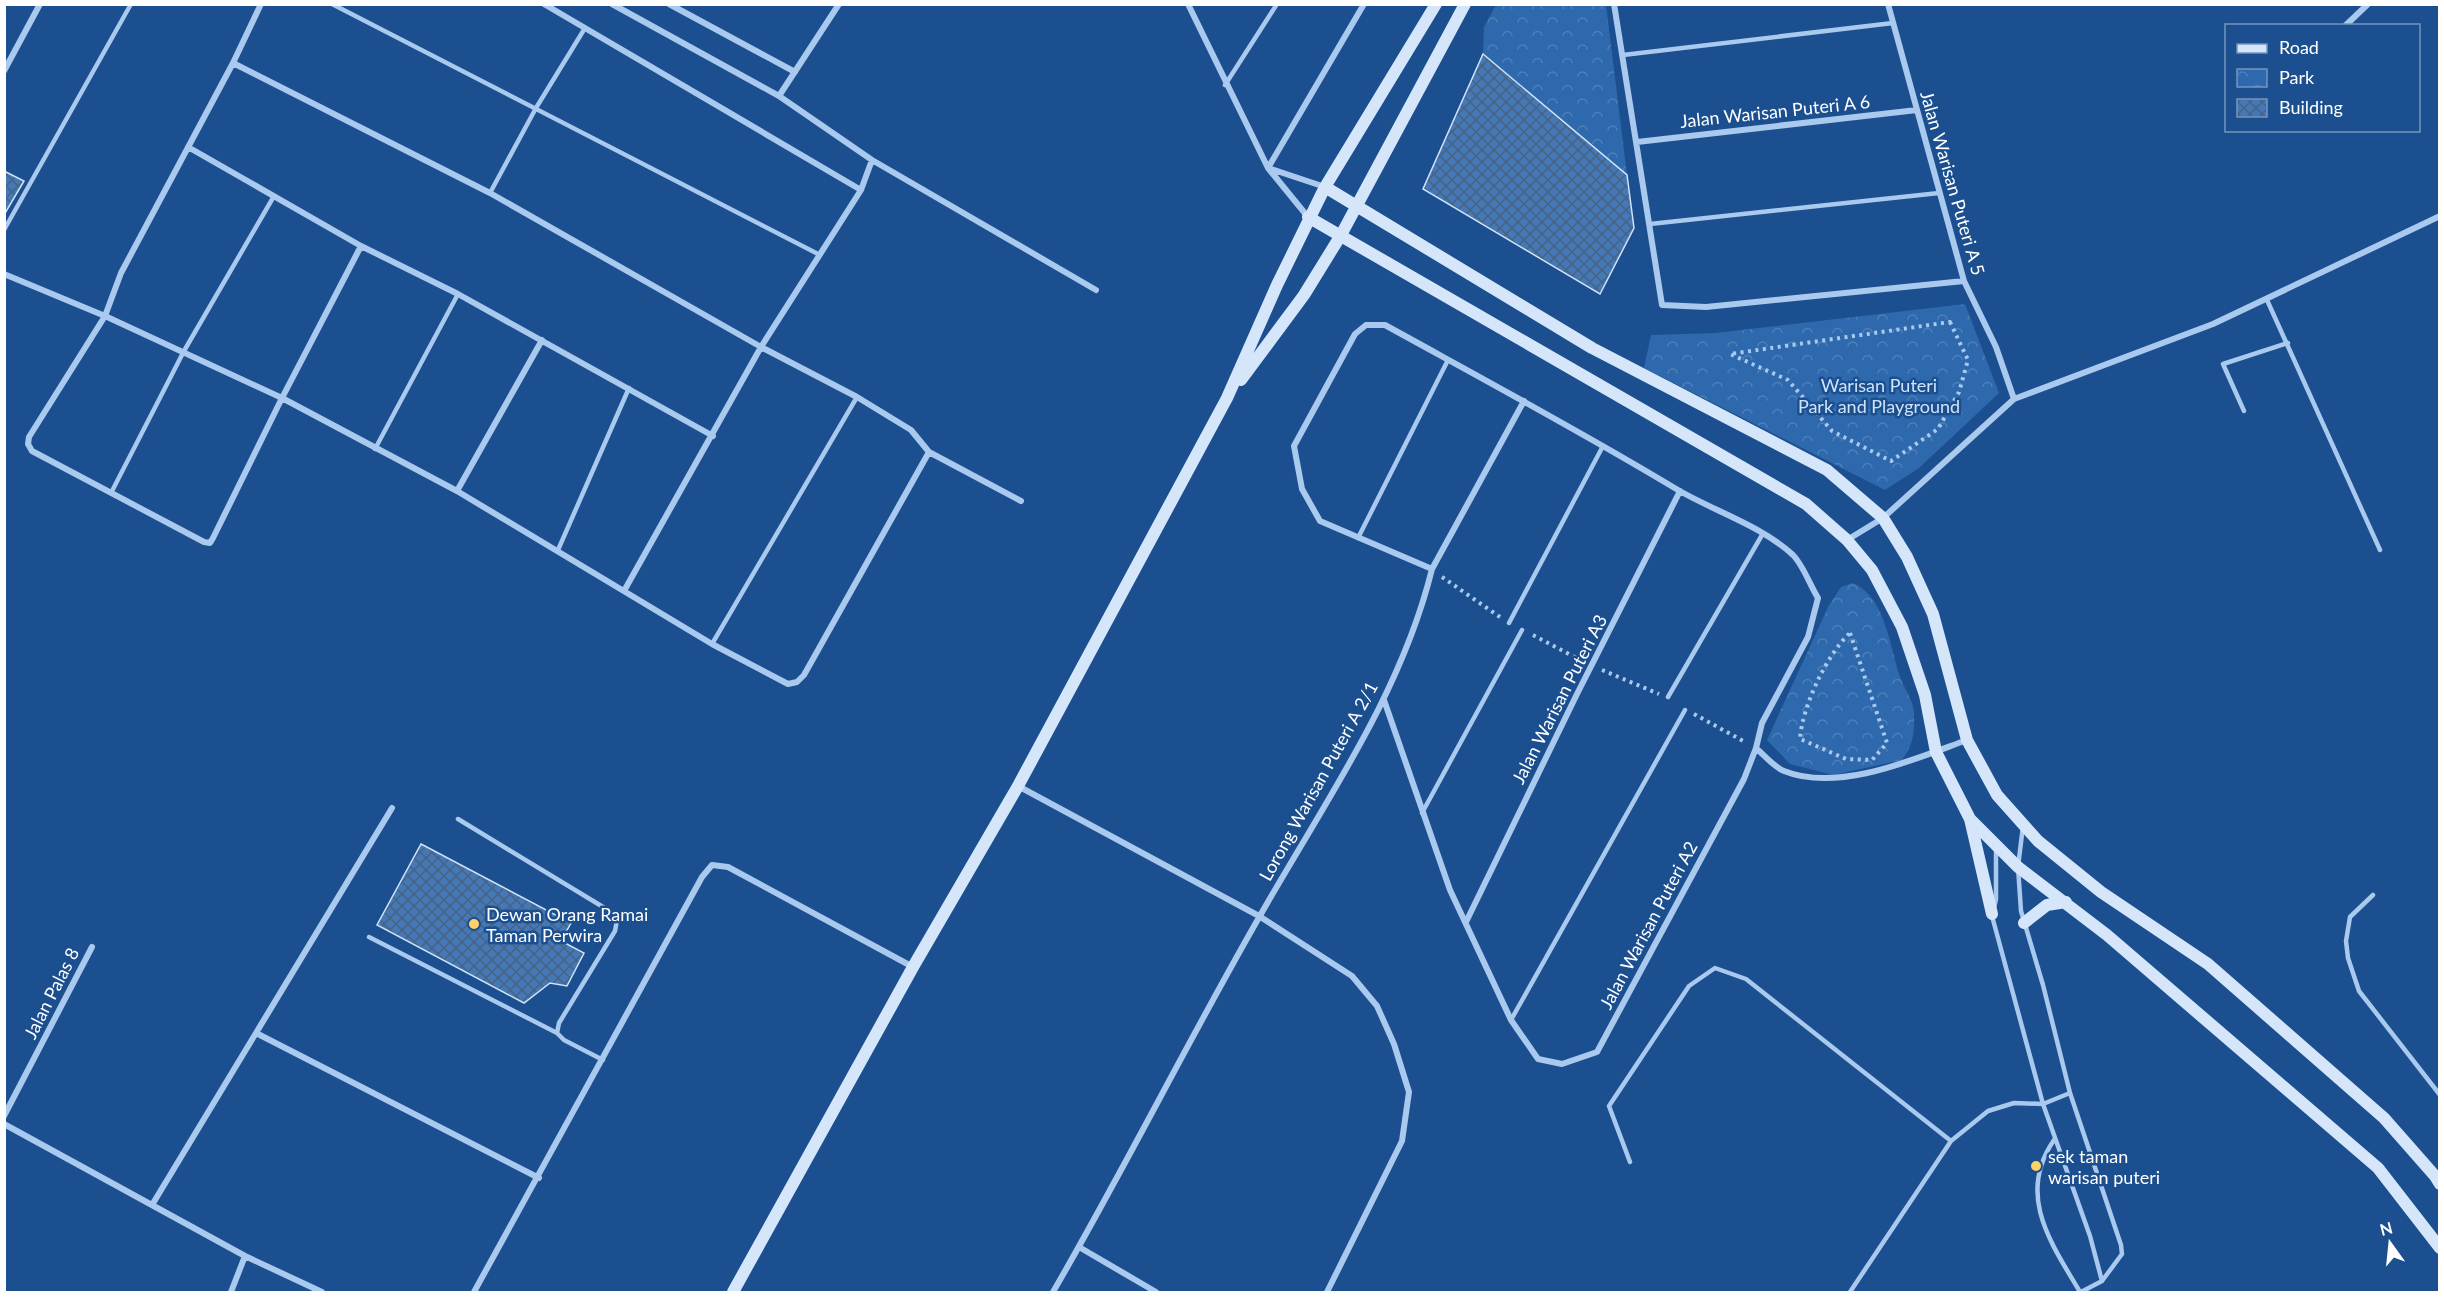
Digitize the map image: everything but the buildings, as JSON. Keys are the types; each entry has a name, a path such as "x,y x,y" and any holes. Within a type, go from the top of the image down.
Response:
{"street":[{"path":"4,71 40,4"},
{"path":"261,4 233,63 121,273 105,316 29,437 28,444 32,451 210,543 361,246"},
{"path":"544,4 861,190"},
{"path":"612,4 779,96 872,160 1096,290"},
{"path":"669,4 795,72"},
{"path":"779,96 839,4"},
{"path":"1188,4 1268,168 1308,217 1806,504 1847,540 1872,570 1902,627 1926,695 1936,752 1970,819 1992,914"},
{"path":"1268,168 1364,4"},
{"path":"733,1293 913,967 1018,786 1227,398 1308,217 1436,4"},
{"path":"1227,398 1304,295 1341,235 1465,4"},
{"path":"1614,4 1662,305 1706,307 1964,281"},
{"name":"Jalan Warisan Puteri A 5","path":"1888,4 1964,281 1996,347 2014,399"},
{"path":"2346,24 2368,4"},
{"path":"233,63 489,193 761,347 857,397 911,430 929,452 1021,501"},
{"name":"Jalan Warisan Puteri A 6","path":"1637,142 1917,110"},
{"path":"188,147 361,246 458,294 713,436"},
{"path":"624,591 761,347 861,190 872,160"},
{"path":"1268,168 1325,187 1592,348 1827,470 1883,518 1907,557 1933,614 1967,740 1997,795 2038,841 2101,892 2208,964 2384,1118 2438,1178"},
{"path":"1847,540 1883,518 2014,399 2213,324 2439,216"},
{"path":"4,274 184,351 282,398 458,491 712,644 788,684 796,682 804,675 929,452"},
{"name":"Jalan Warisan Puteri A2","path":"1432,569 1320,521 1302,489 1294,446 1355,334 1366,325 1384,325 1634,461 1680,491 1717,508 1762,535 1794,556 1818,598 1808,637 1762,723 1756,748 1744,779 1597,1052 1562,1064 1538,1059 1511,1020"},
{"path":"458,491 542,340"},
{"name":"Lorong Warisan Puteri A 2/1","path":"1053,1293 1259,916 1384,700 1424,599 1432,569 1524,400"},
{"name":"Jalan Warisan Puteri A3","path":"1466,922 1680,491"},
{"path":"1384,700 1450,890 1511,1020"},
{"path":"1756,748 1783,771 1824,780 1879,770 1967,740"},
{"path":"1018,786 1259,916 1352,976 1377,1006 1394,1044 1409,1092 1402,1141 1327,1293"},
{"path":"152,1206 392,808"},
{"path":"1970,819 2018,867 2066,902 2233,1040 2378,1167 2439,1248"},
{"path":"474,1293 702,877 712,865 728,867 913,967"},
{"path":"2024,923 2047,905 2066,902"},
{"name":"Jalan Palas 8","path":"4,1116 92,947"},
{"path":"256,1033 539,1178"},
{"path":"4,1124 245,1256 322,1293"},
{"path":"1079,1247 1156,1293"},
{"path":"231,1293 245,1256"}],"lane":[{"path":"4,230 131,4"},
{"path":"332,4 819,255"},
{"path":"1226,85 1278,4"},
{"path":"1623,55 1893,23"},
{"path":"489,193 536,108 585,28"},
{"path":"1650,224 1939,193"},
{"path":"111,493 184,351 274,196"},
{"path":"375,449 458,294"},
{"path":"2266,300 2288,343 2380,550"},
{"path":"2244,411 2223,364 2288,343"},
{"path":"1358,538 1448,360"},
{"path":"558,550 629,388"},
{"path":"712,644 857,397"},
{"path":"1509,623 1603,446"},
{"path":"1668,697 1762,535"},
{"path":"1422,813 1522,630"},
{"path":"1511,1020 1685,710"},
{"path":"458,819 608,910 617,920 615,931 559,1023 556,1033"},
{"path":"2023,824 2018,867 2024,923 2070,1093 2121,1245 2122,1254 2102,1281 2080,1293 2042,1222 2035,1188 2043,1155 2054,1140"},
{"path":"1996,845 1996,899 1992,914 2043,1104 2090,1236 2102,1281"},
{"path":"2373,895 2350,917 2346,942 2348,957 2359,991 2439,1095"},
{"path":"369,937 556,1033 564,1040 603,1060"},
{"path":"1630,1162 1609,1106 1689,986 1715,968 1746,979 1951,1141"},
{"path":"1850,1293 1951,1141 1988,1111 2014,1102 2043,1104 2070,1093"}],"path":[{"path":"1950,322 1968,360 1959,392 1938,429 1891,461 1832,431 1788,380 1730,354 1950,322"},
{"path":"1850,633 1887,743 1872,760 1846,759 1800,739 1801,720 1836,646 1850,633"},
{"path":"1592,666 1668,697"},
{"path":"1685,710 1756,748"}],"green space":[{"path":"1496,5 1606,5 1627,175 1483,54 1484,27"},
{"name":"Warisan Puteri Park and Playground","path":"1965,304 1999,393 1919,468 1885,490 1644,368 1651,335 1716,333"},
{"path":"1853,583 1864,590 1880,612 1901,679 1913,705 1914,733 1909,749 1902,760 1833,775 1790,764 1767,740 1829,605 1841,587"}],"place":[{"name":"Dewan Orang Ramai Taman Perwira","path":"474,924"},
{"name":"sek taman warisan puteri","path":"2036,1166"}]}
